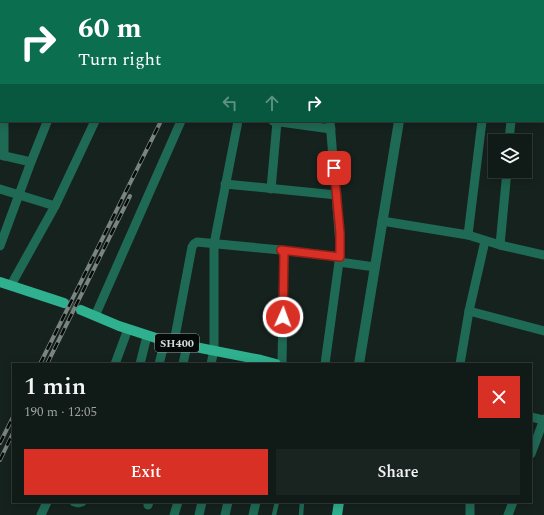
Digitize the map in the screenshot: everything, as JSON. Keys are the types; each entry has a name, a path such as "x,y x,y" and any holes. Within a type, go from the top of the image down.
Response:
{"main road":[{"path":"0,282 64,303"},
{"name":"SH400","path":"81,310 147,336 214,350 240,360 261,362"},
{"path":"337,515 339,503"}],"street":[{"path":"4,122 2,156 31,162"},
{"path":"0,246 47,122"},
{"path":"11,285 55,206 95,122"},
{"path":"95,316 181,122"},
{"path":"211,363 214,350 214,244 238,122"},
{"path":"271,189 275,122"},
{"path":"292,122 331,125 340,233 340,260 326,363"},
{"path":"359,363 399,122"},
{"path":"468,235 482,122"},
{"path":"510,134 511,122"},
{"path":"500,245 505,178"},
{"path":"225,184 337,195"},
{"path":"0,189 55,206"},
{"path":"382,221 468,235 500,245 544,255"},
{"path":"460,363 469,311 485,241"},
{"path":"160,363 169,341 192,247 197,242 281,250 375,267"},
{"path":"281,250 284,254 282,363"},
{"path":"469,311 544,331"},
{"path":"114,363 128,329"},
{"path":"140,363 147,336"},
{"path":"183,363 187,345"},
{"path":"532,418 544,419 532,451"},
{"path":"41,515 47,503"},
{"path":"174,515 178,503"},
{"path":"199,515 202,503"},
{"path":"225,515 228,503"},
{"path":"253,515 256,503"},
{"path":"470,503 470,515"},
{"path":"508,515 513,503"}],"lane":[{"path":"274,515 277,503"},
{"path":"301,515 302,503"}],"tunnel":[{"path":"64,303 81,310"}],"railway":[{"path":"40,363 161,122"},
{"path":"47,363 130,196"},
{"path":"0,443 12,419"},
{"path":"0,460 12,435"}],"route":[{"path":"283,317 284,254 281,250 340,257 340,233 334,168"}]}
